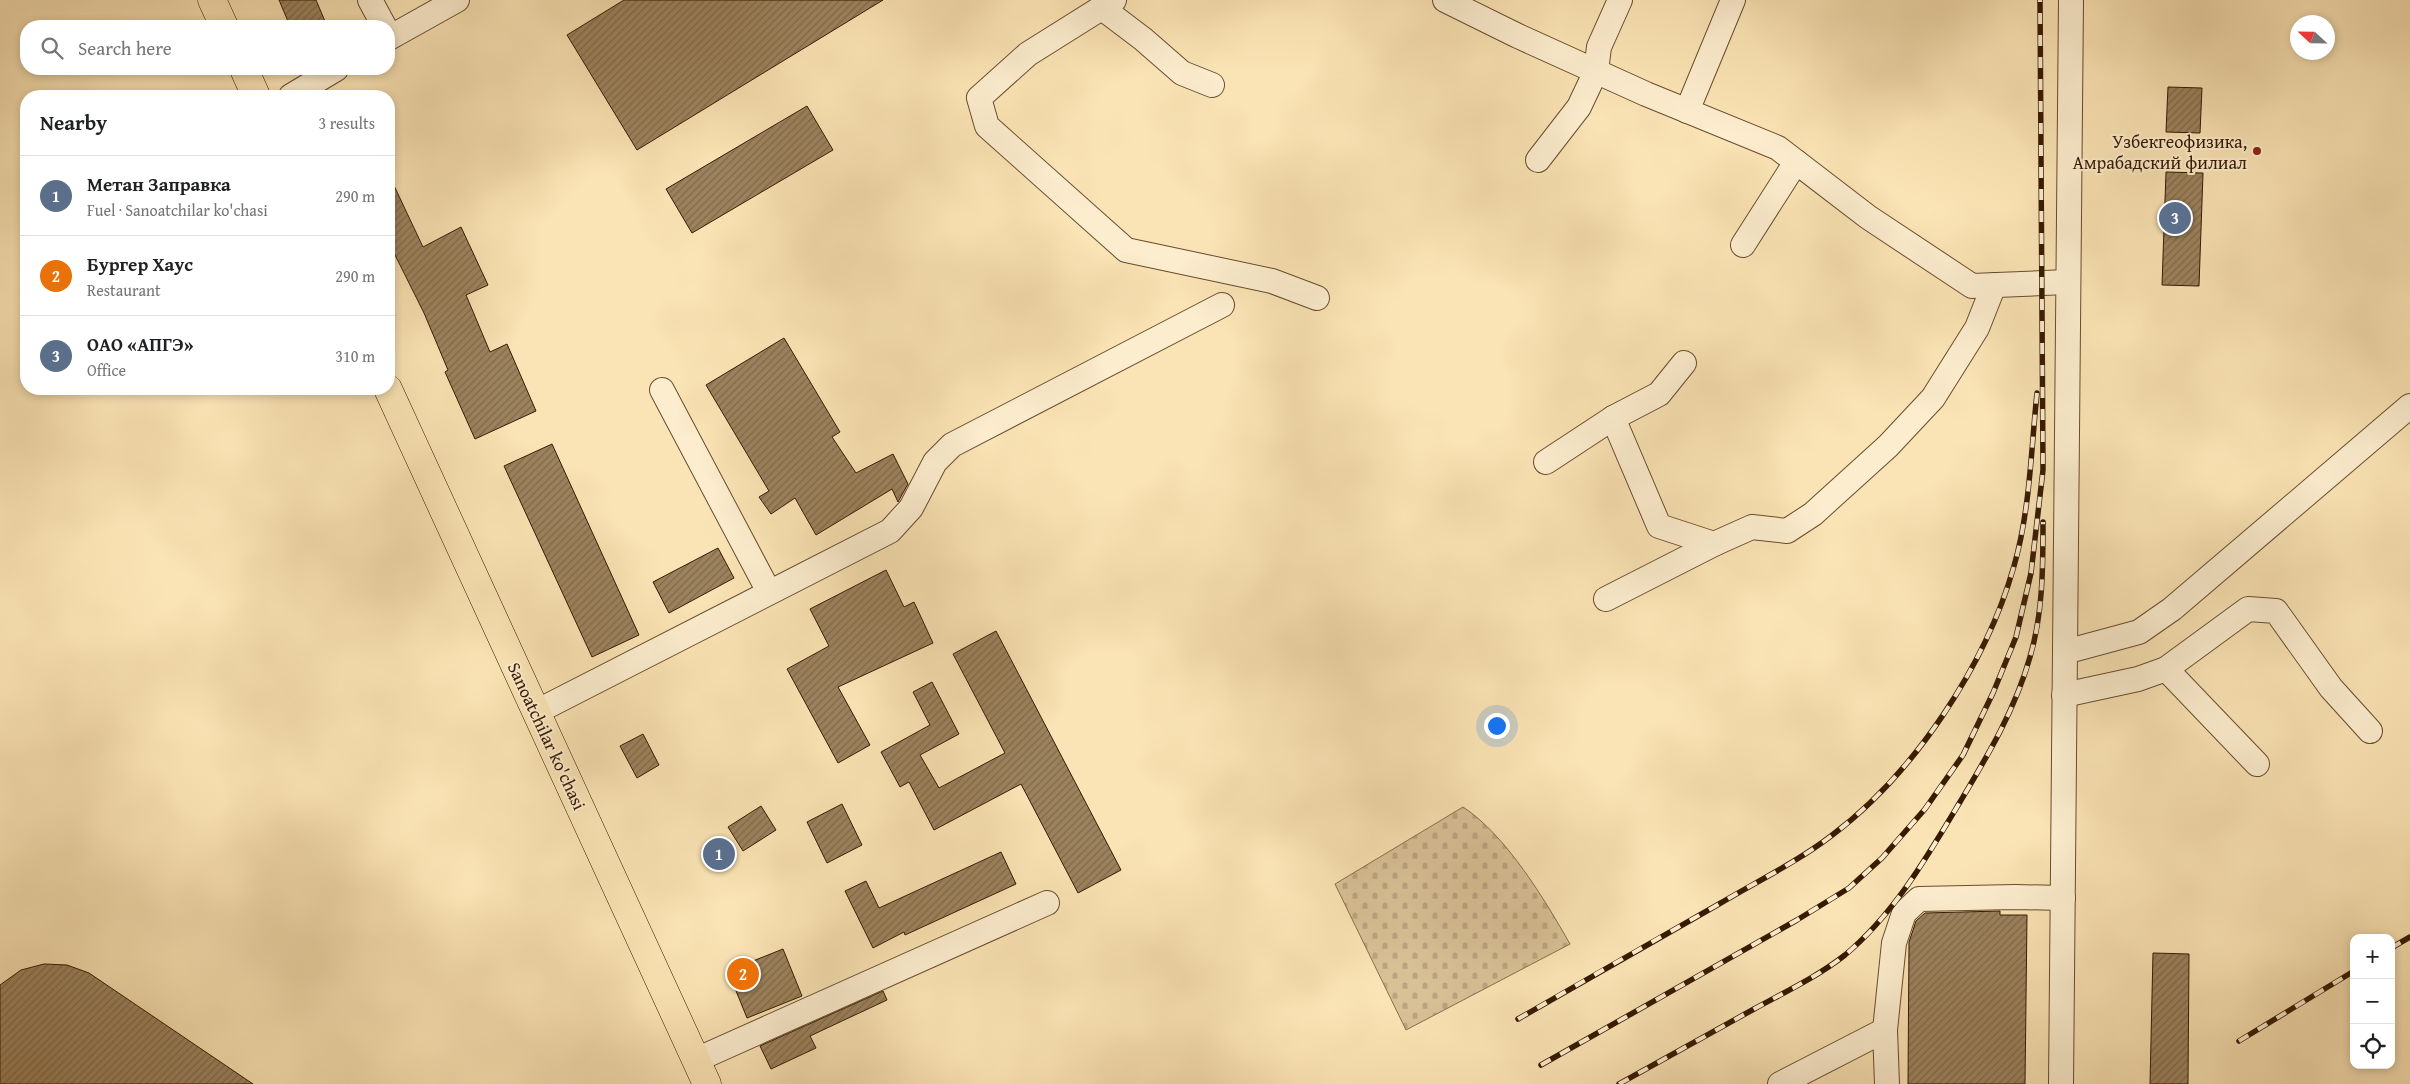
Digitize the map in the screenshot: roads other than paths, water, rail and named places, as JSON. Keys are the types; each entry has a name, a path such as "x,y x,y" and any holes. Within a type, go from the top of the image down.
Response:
{"main road":[{"path":"194,0 203,20"},
{"path":"212,0 221,20"},
{"path":"229,75 235,90"},
{"path":"247,75 253,90"},
{"name":"Sanoatchilar ko'chasi","path":"374,395 697,1076"},
{"name":"Sanoatchilar ko'chasi","path":"391,395 536,712 697,1076"}],"street":[{"path":"370,0 380,20"},
{"path":"395,31 456,0"},
{"path":"1444,0 1596,72 1778,148 1868,217 1972,286 2067,282"},
{"path":"1538,160 1579,107 1596,72 1599,47 1620,0"},
{"path":"1687,111 1733,0"},
{"path":"2061,1084 2071,0"},
{"path":"1212,84 1182,72 1108,4 1028,54 979,98 987,126 1126,250 1272,280 1317,298"},
{"path":"301,90 326,75"},
{"path":"1743,244 1796,162"},
{"path":"1606,599 1714,544 1752,527 1787,532 1813,514 1888,446 1933,398 1976,328 1994,285"},
{"path":"536,712 890,531 911,508 935,462 952,444 1222,305"},
{"path":"1546,462 1613,418 1659,394 1684,363"},
{"path":"662,390 770,592"},
{"path":"2065,652 2140,632 2172,609 2410,406"},
{"path":"1613,418 1660,526 1714,544"},
{"path":"2064,694 2138,679 2166,669 2248,609 2276,612 2331,688 2370,731"},
{"path":"2166,669 2257,764"},
{"path":"1887,1084 1885,1030 1894,943 1904,913 1910,906 1919,899 2062,898"},
{"path":"697,1076 1047,904"},
{"path":"1780,1084 1885,1030"}],"railway":[{"path":"1541,1065 1797,920 1849,888 1882,858 1925,809 1963,755 1993,693 2016,637 2031,573 2043,470 2040,0"},
{"path":"1518,1019 1776,872 1831,836 1862,811 1891,782 1943,715 1966,679 2002,603 2014,566 2024,524 2037,393"},
{"path":"1619,1084 1823,970 1845,955 1863,939 1894,903 1922,864 1970,784 2000,732 2017,695 2030,657 2038,624 2043,522"},
{"path":"2395,946 2410,937"},
{"path":"2239,1041 2350,973"}],"place":[{"name":"Узбекгеофизика, Амрабадский филиал","path":"2257,151"},
{"name":"ОАО «АПГЭ»","path":"2175,218"},
{"name":"Метан Заправка","path":"719,854"},
{"name":"Бургер Хаус","path":"743,974"}]}
